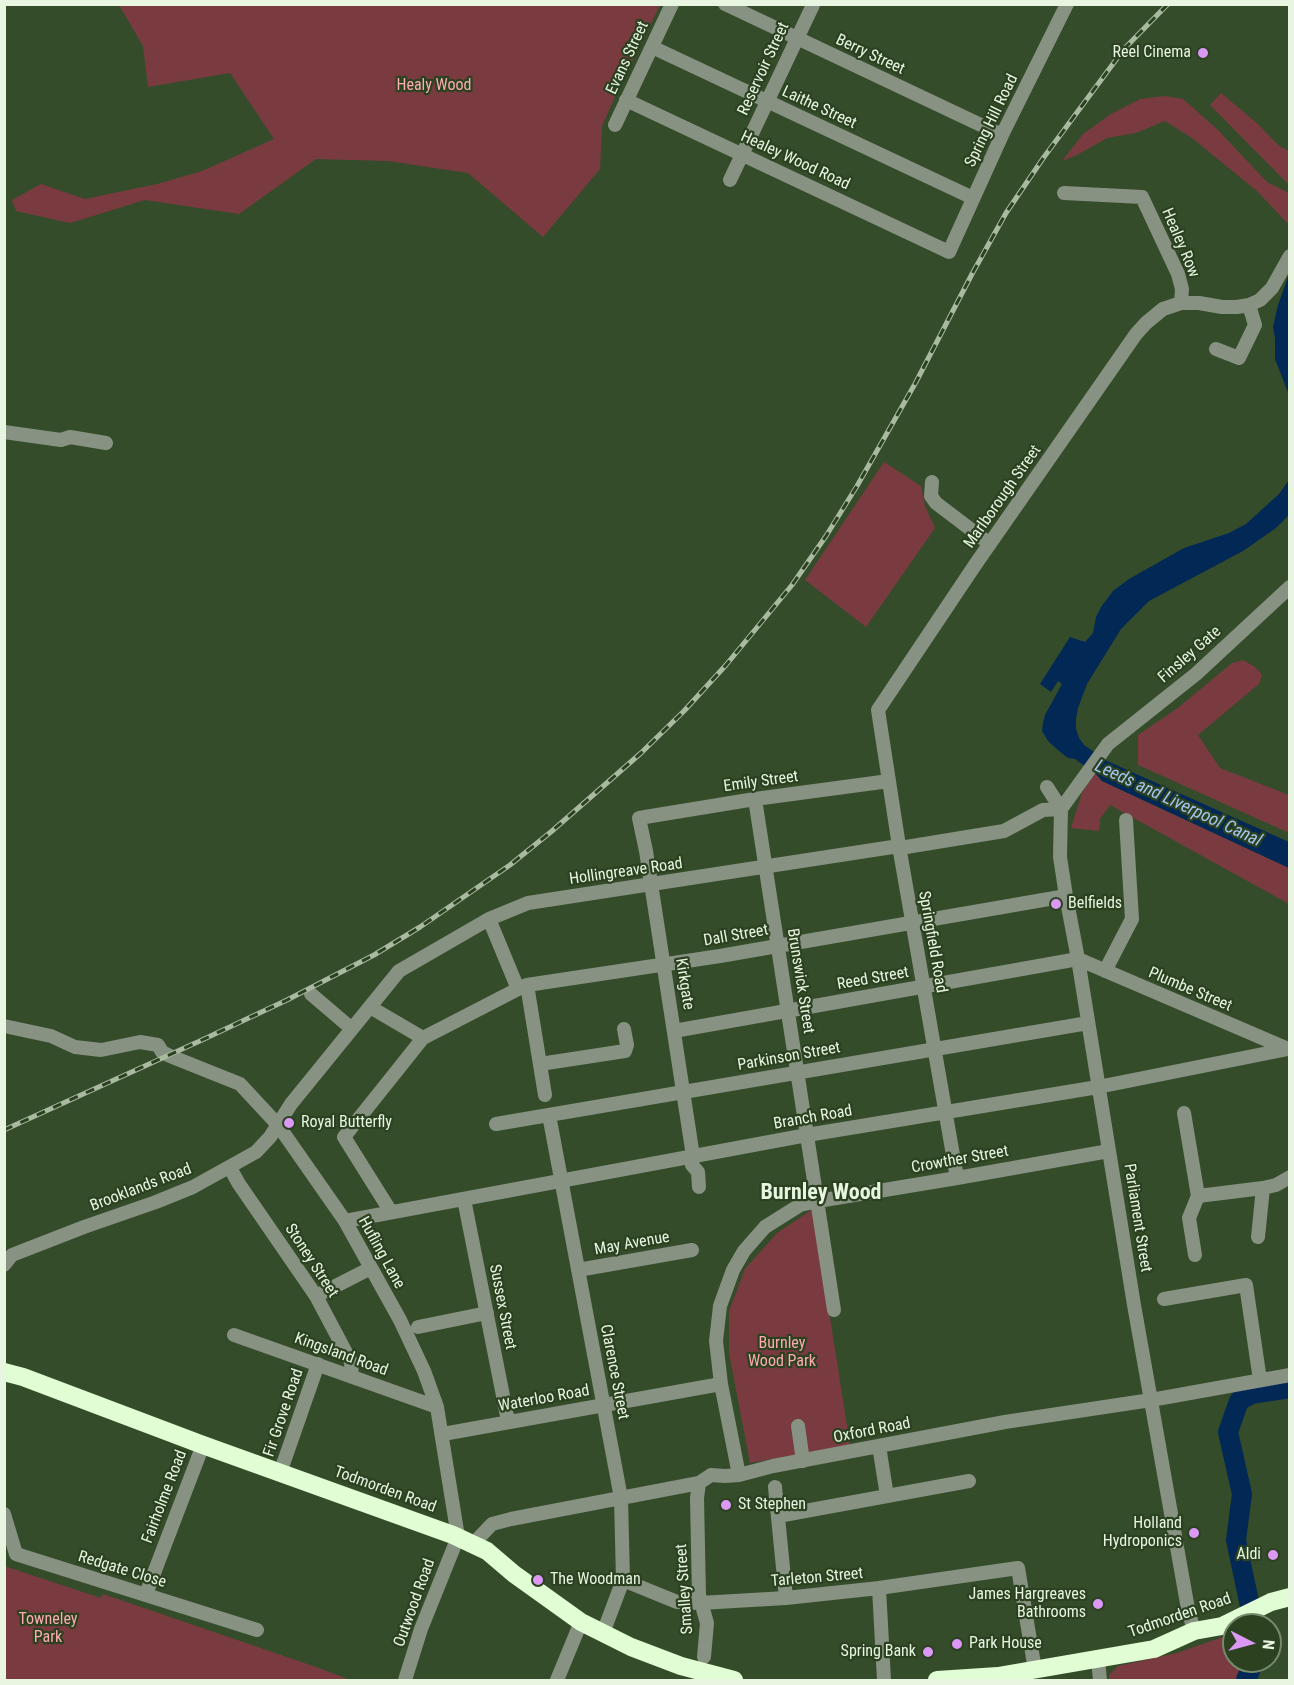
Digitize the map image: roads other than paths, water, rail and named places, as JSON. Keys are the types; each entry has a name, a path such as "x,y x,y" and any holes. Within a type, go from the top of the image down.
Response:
{"highway":[{"name":"Todmorden Road","path":"4,1371 466,1540 487,1551 514,1574 581,1622 631,1647 734,1680"},
{"name":"Todmorden Road","path":"937,1680 999,1676 1154,1649 1194,1631 1222,1626 1265,1605 1290,1597"}],"street":[{"name":"Evans Street","path":"615,125 672,4"},
{"name":"Berry Street","path":"725,4 1002,135"},
{"name":"Spring Hill Road","path":"949,252 1002,135 1067,4"},
{"name":"Reservoir Street","path":"730,180 813,5"},
{"name":"Laithe Street","path":"652,47 973,198"},
{"name":"Healey Wood Road","path":"626,100 949,252"},
{"name":"Healey Row","path":"1064,193 1142,197 1178,274 1182,289 1180,303"},
{"path":"1180,303 1237,308 1249,305 1260,300 1272,288 1290,256"},
{"name":"Marlborough Street","path":"878,710 1136,334 1163,309 1180,303"},
{"path":"1216,349 1239,358 1255,325 1249,305"},
{"path":"4,432 61,440 70,437 106,443"},
{"path":"932,482 931,496 936,503 990,544"},
{"name":"Finsley Gate","path":"1061,809 1108,744 1196,674 1290,587"},
{"name":"Springfield Road","path":"878,710 899,846 957,1178"},
{"name":"Emily Street","path":"639,818 755,799 889,781"},
{"path":"1047,787 1061,809"},
{"name":"Brunswick Street","path":"755,799 834,1310"},
{"name":"Hollingreave Road","path":"278,1125 291,1104 399,970 489,919 528,903 1004,831 1043,810 1061,809"},
{"name":"Parliament Street","path":"1061,809 1060,857 1066,896 1151,1400 1188,1610 1194,1631"},
{"name":"Kirkgate","path":"639,818 652,885 684,1092 692,1166 698,1172 699,1187"},
{"path":"1105,971 1132,919 1126,819"},
{"name":"Dall Street","path":"423,1038 522,987 1066,896"},
{"path":"489,919 522,987 540,1064 544,1095"},
{"name":"Plumbe Street","path":"1078,959 1289,1050"},
{"name":"Reed Street","path":"674,1030 1078,959"},
{"path":"311,994 352,1029"},
{"path":"370,1007 423,1038 344,1137 391,1212"},
{"name":"Parkinson Street","path":"496,1124 1088,1023"},
{"name":"Hufling Lane","path":"4,1026 51,1036 75,1047 101,1050 140,1042 158,1045 162,1052 170,1056 240,1084 278,1125 345,1221 400,1320 424,1371 437,1407 466,1540"},
{"path":"540,1064 626,1051 624,1029"},
{"name":"Branch Road","path":"345,1221 807,1135 1098,1087 1289,1050"},
{"path":"1184,1113 1198,1196 1189,1218 1195,1255"},
{"name":"Clarence Street","path":"549,1114 621,1498 623,1580 603,1633"},
{"name":"Brooklands Road","path":"4,1265 12,1256 84,1227 193,1188 256,1152 278,1125"},
{"name":"Crowther Street","path":"739,1475 721,1384 716,1341 720,1306 733,1270 744,1251 765,1227 800,1205 818,1201 1108,1151"},
{"name":"Stoney Street","path":"230,1168 316,1296 351,1362 352,1377"},
{"path":"1198,1196 1263,1188 1276,1185 1290,1177"},
{"path":"1258,1237 1263,1188"},
{"name":"Sussex Street","path":"464,1198 508,1421"},
{"name":"May Avenue","path":"578,1270 692,1250"},
{"path":"316,1296 371,1268"},
{"path":"1164,1299 1246,1285 1260,1380"},
{"path":"418,1327 487,1313"},
{"name":"Kingsland Road","path":"234,1335 437,1407"},
{"name":"Fir Grove Road","path":"280,1473 318,1364"},
{"name":"Oxford Road","path":"466,1540 492,1524 699,1483 711,1475 739,1475 1005,1422 1151,1400 1290,1375"},
{"name":"Waterloo Road","path":"443,1434 721,1384"},
{"path":"798,1426 803,1461"},
{"name":"Fairholme Road","path":"146,1594 203,1445"},
{"path":"879,1446 886,1496"},
{"path":"778,1516 969,1481"},
{"name":"Smalley Street","path":"699,1483 697,1498 699,1595 707,1623 703,1670"},
{"path":"775,1487 786,1598"},
{"name":"Redgate Close","path":"4,1514 16,1554 257,1630"},
{"name":"Outwood Road","path":"405,1680 422,1629 466,1540"},
{"name":"Tarleton Street","path":"623,1580 676,1602 700,1603 786,1598 879,1588 1018,1568 1035,1670"},
{"path":"879,1588 884,1680"},
{"path":"556,1680 581,1622"},
{"path":"1098,1660 1100,1680"}],"water":[{"path":"1289,274 1289,395 1275,359 1273,327"},
{"name":"Leeds and Liverpool Canal","path":"1289,480 1289,515 1276,528 1243,551 1149,601 1121,629 1087,684 1078,708 1076,729 1084,745 1107,761 1289,842 1289,868 1102,781 1075,759 1068,758 1048,741 1042,731 1045,715 1062,684 1058,681 1051,692 1040,684 1070,637 1085,642 1093,633 1096,617 1113,591 1129,579 1184,548 1229,533 1246,524 1279,494"}],"waterway":[{"path":"1251,1613 1236,1540 1242,1494 1228,1432 1239,1401 1251,1394 1290,1388"},
{"path":"1246,1680 1249,1673"}],"railway":[{"path":"4,1130 287,1000 374,955 420,927 510,865 641,753 726,665 792,585 857,486 916,382 1006,213 1044,157 1124,49 1168,4"}],"place":[{"name":"Reel Cinema","path":"1203,53"},
{"name":"Belfields","path":"1056,904"},
{"name":"Royal Butterfly","path":"289,1123"},
{"name":"St Stephen","path":"726,1505"},
{"name":"Holland Hydroponics","path":"1194,1533"},
{"name":"Aldi","path":"1273,1555"},
{"name":"The Woodman","path":"538,1580"},
{"name":"James Hargreaves Bathrooms","path":"1098,1604"},
{"name":"Park House","path":"957,1644"},
{"name":"Spring Bank","path":"928,1652"}],"district":[{"name":"Burnley Wood","path":"821,1193"}],"park label":[{"name":"Healy Wood","path":"434,86"},
{"name":"Burnley Wood Park","path":"782,1353"},
{"name":"Towneley Park","path":"48,1629"}]}
